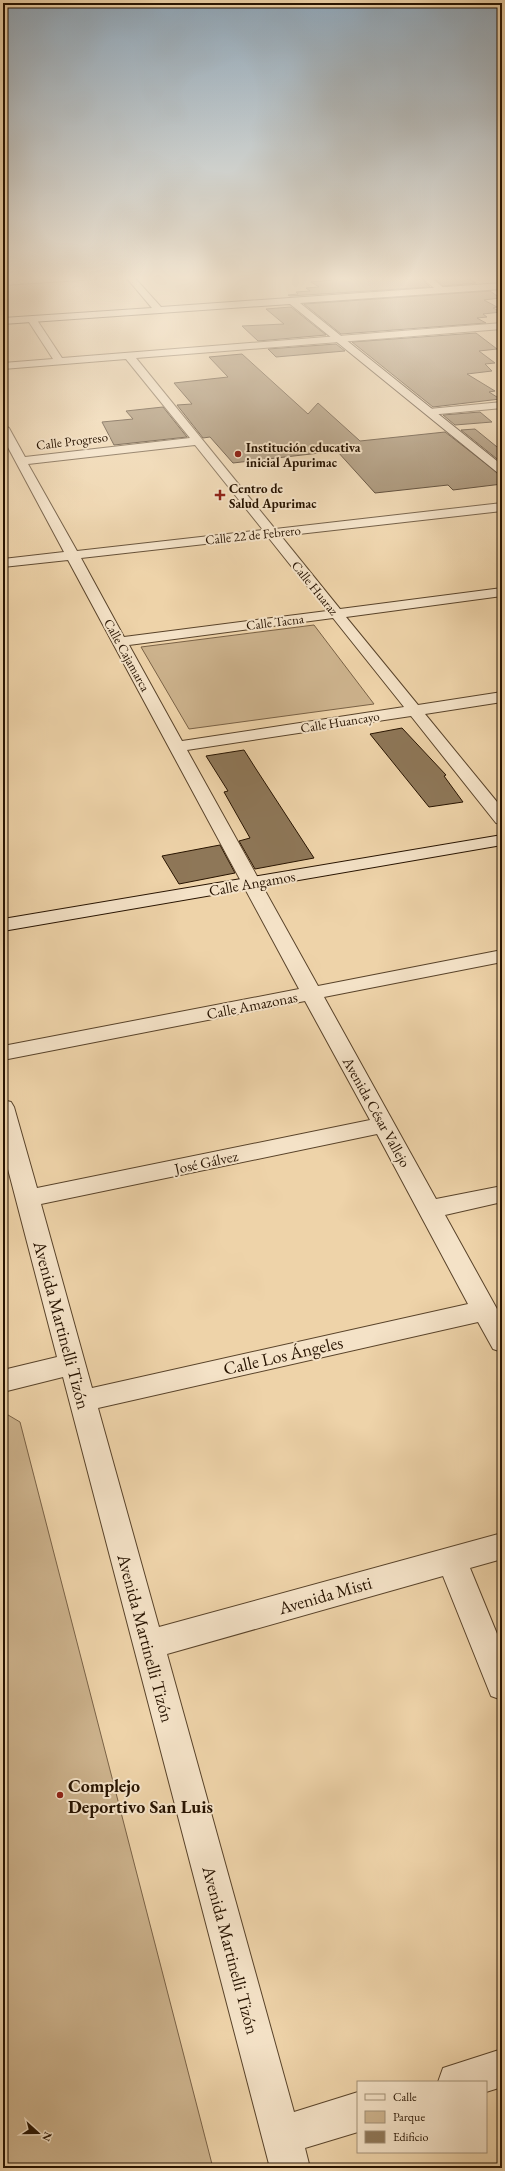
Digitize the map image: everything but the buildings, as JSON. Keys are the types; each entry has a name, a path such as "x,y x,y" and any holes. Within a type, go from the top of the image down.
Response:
{"street":[{"name":"Calle Huaraz","path":"145,377 502,819"},
{"path":"387,377 502,471"},
{"path":"429,412 502,405"},
{"name":"Calle Cajamarca","path":"3,428 252,883"},
{"name":"Calle Progreso","path":"21,461 197,441"},
{"name":"Calle 22 de Febrero","path":"3,563 502,507"},
{"name":"Calle Tacna","path":"120,642 502,592"},
{"name":"Calle Huancayo","path":"177,747 502,697"},
{"name":"Calle Angamos","path":"3,925 502,840"},
{"name":"Avenida César Vallejo","path":"252,883 502,1342"},
{"name":"Calle Amazonas","path":"3,1053 312,993 500,961"},
{"name":"Avenida Martinelli Tizón","path":"3,1107 286,2152"},
{"name":"José Gálvez","path":"28,1198 384,1125"},
{"path":"430,1209 502,1194"},
{"name":"Calle Los Ángeles","path":"82,1401 485,1310"},
{"path":"3,1381 72,1364"},
{"name":"Avenida Misti","path":"148,1645 502,1546"},
{"path":"452,1560 502,1685"},
{"path":"460,2081 502,2068"},
{"path":"286,2152 357,2113"}],"green space":[{"path":"314,625 374,704 189,729 141,647"},
{"name":"Complejo Deportivo San Luis","path":"3,1412 20,1422 213,2168 3,2168"}],"place":[{"name":"Institución educativa inicial Apurimac","path":"238,454"},
{"name":"Centro de Salud Apurimac","path":"220,495"},
{"name":"Complejo Deportivo San Luis","path":"60,1795"}]}
